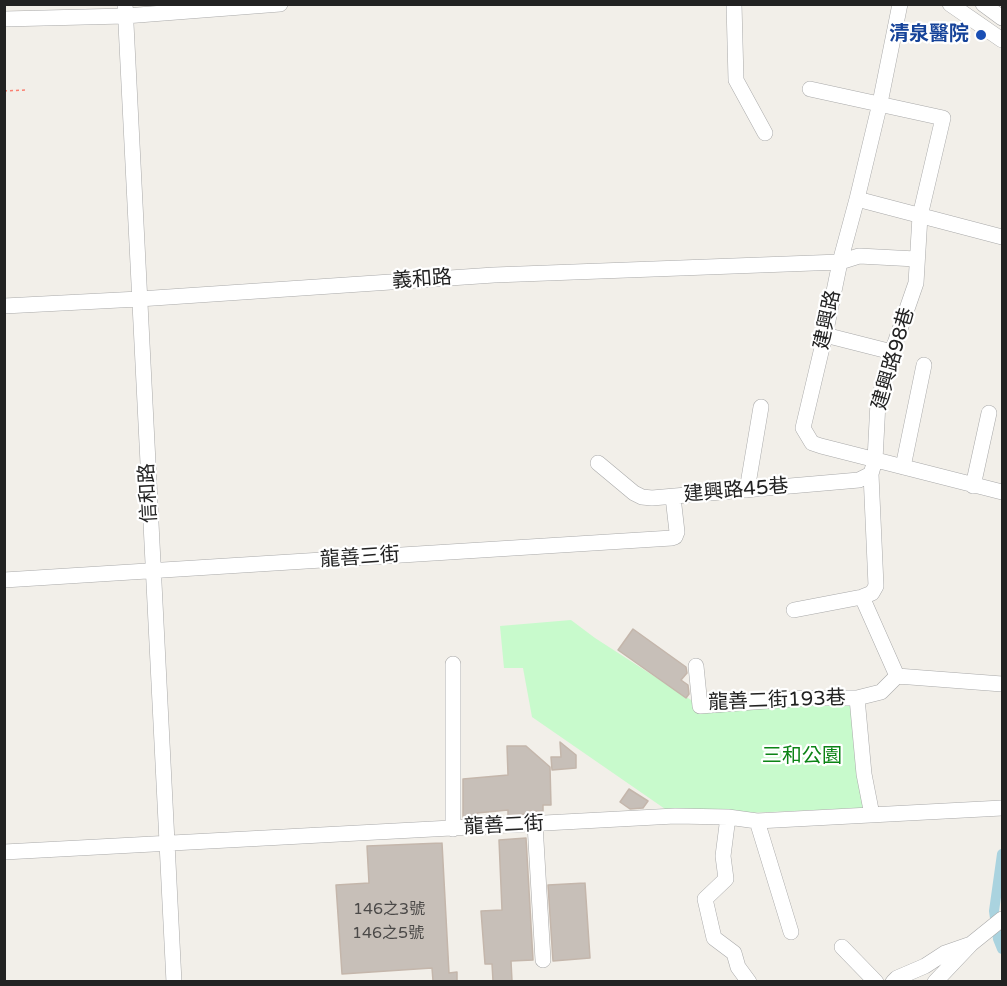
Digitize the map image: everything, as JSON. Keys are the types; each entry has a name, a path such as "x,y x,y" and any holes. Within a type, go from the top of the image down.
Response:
{"street":[{"path":"4,19 70,11 280,4"},
{"path":"734,4 736,80 765,133"},
{"name":"建興路","path":"900,4 880,103 840,262 803,428 812,443 873,467 903,467 1002,492"},
{"path":"950,4 1002,40"},
{"path":"983,4 1002,18"},
{"name":"信和路","path":"125,10 174,981"},
{"path":"810,89 880,103"},
{"name":"建興路98巷","path":"873,467 878,402 892,351 916,283 920,216 943,118 880,103"},
{"path":"857,199 1002,237"},
{"path":"840,262 859,256 916,259"},
{"name":"義和路","path":"4,306 494,275 840,262"},
{"path":"825,335 892,351"},
{"path":"903,467 924,364"},
{"path":"747,490 761,407"},
{"path":"973,486 989,413"},
{"name":"建興路45巷","path":"598,463 642,497 673,497 859,480 873,467"},
{"path":"794,610 862,597 872,593 876,586 873,467"},
{"name":"龍善三街","path":"4,580 672,538 677,532 673,497"},
{"path":"862,597 897,676 1002,684"},
{"path":"453,664 453,829"},
{"name":"龍善二街193巷","path":"696,666 700,706 806,698 857,698 881,692 897,676"},
{"name":"龍善二街193巷","path":"857,698 864,774 872,815"},
{"name":"龍善二街","path":"4,852 675,816 728,817 757,821 1002,808"},
{"path":"728,817 723,856 726,879 705,899 714,938 734,953 738,967 749,981"},
{"path":"757,821 792,932"},
{"path":"535,824 543,960"},
{"path":"935,981 971,944 999,922"},
{"path":"893,981 925,966 945,953 971,944"},
{"path":"842,947 876,981"}],"path":[{"path":"4,91 27,90"}],"green space":[{"name":"三和公園","path":"571,620 708,711 848,702 856,717 863,808 747,813 668,811 532,717 523,668 504,668 500,626"}],"building":[{"path":"633,629 686,667 687,673 681,680 688,685 689,694 686,698 618,650"},
{"path":"560,742 576,755 576,768 552,770 551,757 561,757"},
{"path":"507,746 526,746 550,767 551,805 543,805 543,811 529,811 530,814 508,815 508,810 477,813 478,817 463,818 463,779 508,775"},
{"path":"629,789 648,801 643,808 630,809 620,802"},
{"path":"526,838 533,960 511,961 512,981 493,981 492,964 485,964 481,911 502,910 499,840"},
{"path":"442,843 449,973 457,972 457,981 433,981 432,968 342,974 336,885 369,883 367,846"},
{"path":"585,883 590,958 553,961 548,885"}],"waterway":[{"path":"1002,854 994,911 998,939 1002,949"}],"place":[{"name":"清泉醫院","path":"981,35"}]}
